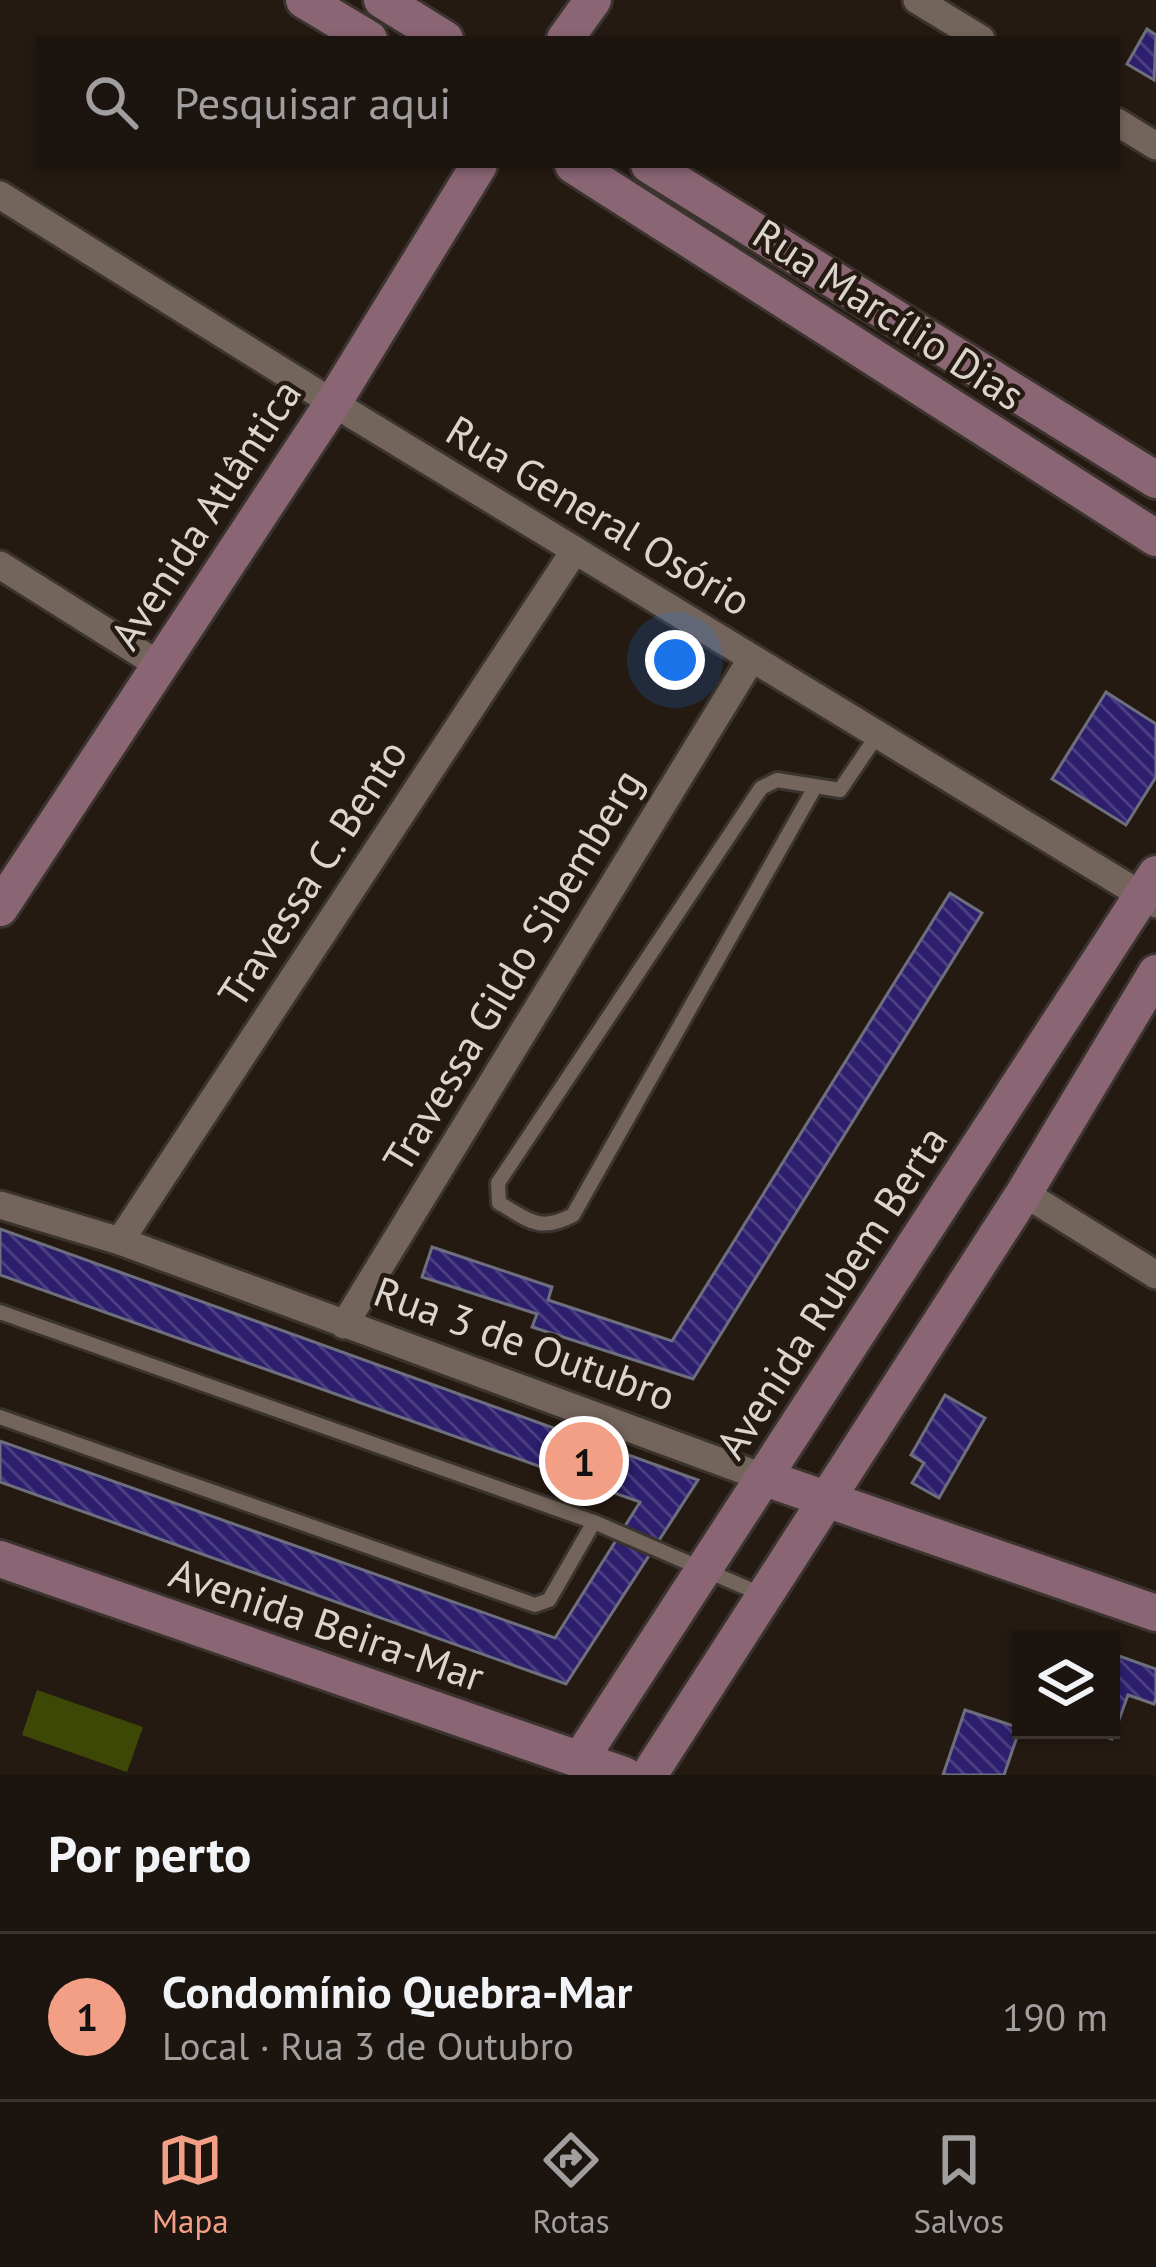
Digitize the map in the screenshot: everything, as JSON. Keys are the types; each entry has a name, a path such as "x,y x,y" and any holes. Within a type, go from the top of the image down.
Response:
{"street":[{"path":"304,0 364,36"},
{"path":"382,0 440,36"},
{"path":"567,36 593,0"},
{"path":"917,0 976,36"},
{"path":"1120,124 1156,146"},
{"name":"Avenida Atlântica","path":"0,908 333,403 477,168"},
{"name":"Rua Marcílio Dias","path":"579,168 1156,538"},
{"name":"Rua Marcílio Dias","path":"654,168 1156,480"},
{"name":"Rua General Osório","path":"0,195 752,658 1151,891"},
{"name":"Travessa C. Bento","path":"120,1241 575,550"},
{"path":"0,565 159,665"},
{"name":"Travessa Gildo Sibemberg","path":"344,1325 752,658"},
{"name":"Avenida Rubem Berta","path":"581,1758 1151,891"},
{"path":"649,1775 1024,1193 1156,973"},
{"path":"1024,1193 1156,1275"},
{"name":"Rua 3 de Outubro","path":"0,1205 120,1241 765,1478 1156,1613"},
{"name":"Avenida Beira-Mar","path":"0,1559 624,1775"}],"lane":[{"path":"815,787 573,1215 540,1226 499,1203 498,1183 761,788 777,780 840,790 878,734"},
{"path":"0,1312 594,1522 763,1595"},
{"path":"0,1417 535,1605 550,1600 594,1522"}],"green space":[{"path":"37,1690 143,1727 127,1772 22,1735"}],"building":[{"path":"1147,29 1156,35 1154,80 1127,64"},
{"path":"1106,692 1156,724 1156,777 1126,825 1052,779"},
{"path":"950,893 982,913 693,1379 532,1327 537,1314 422,1277 432,1247 552,1287 548,1300 672,1341"},
{"path":"0,1229 698,1480 566,1684 0,1482 0,1441 555,1638 640,1502 0,1275"},
{"path":"945,1395 985,1418 939,1498 912,1483 924,1463 911,1455"},
{"path":"1120,1656 1156,1669 1154,1704 1128,1695 1120,1717"},
{"path":"965,1710 1012,1725 1012,1739 1016,1739 1004,1775 943,1775"}],"place":[{"name":"Condomínio Quebra-Mar","path":"584,1461"}]}
